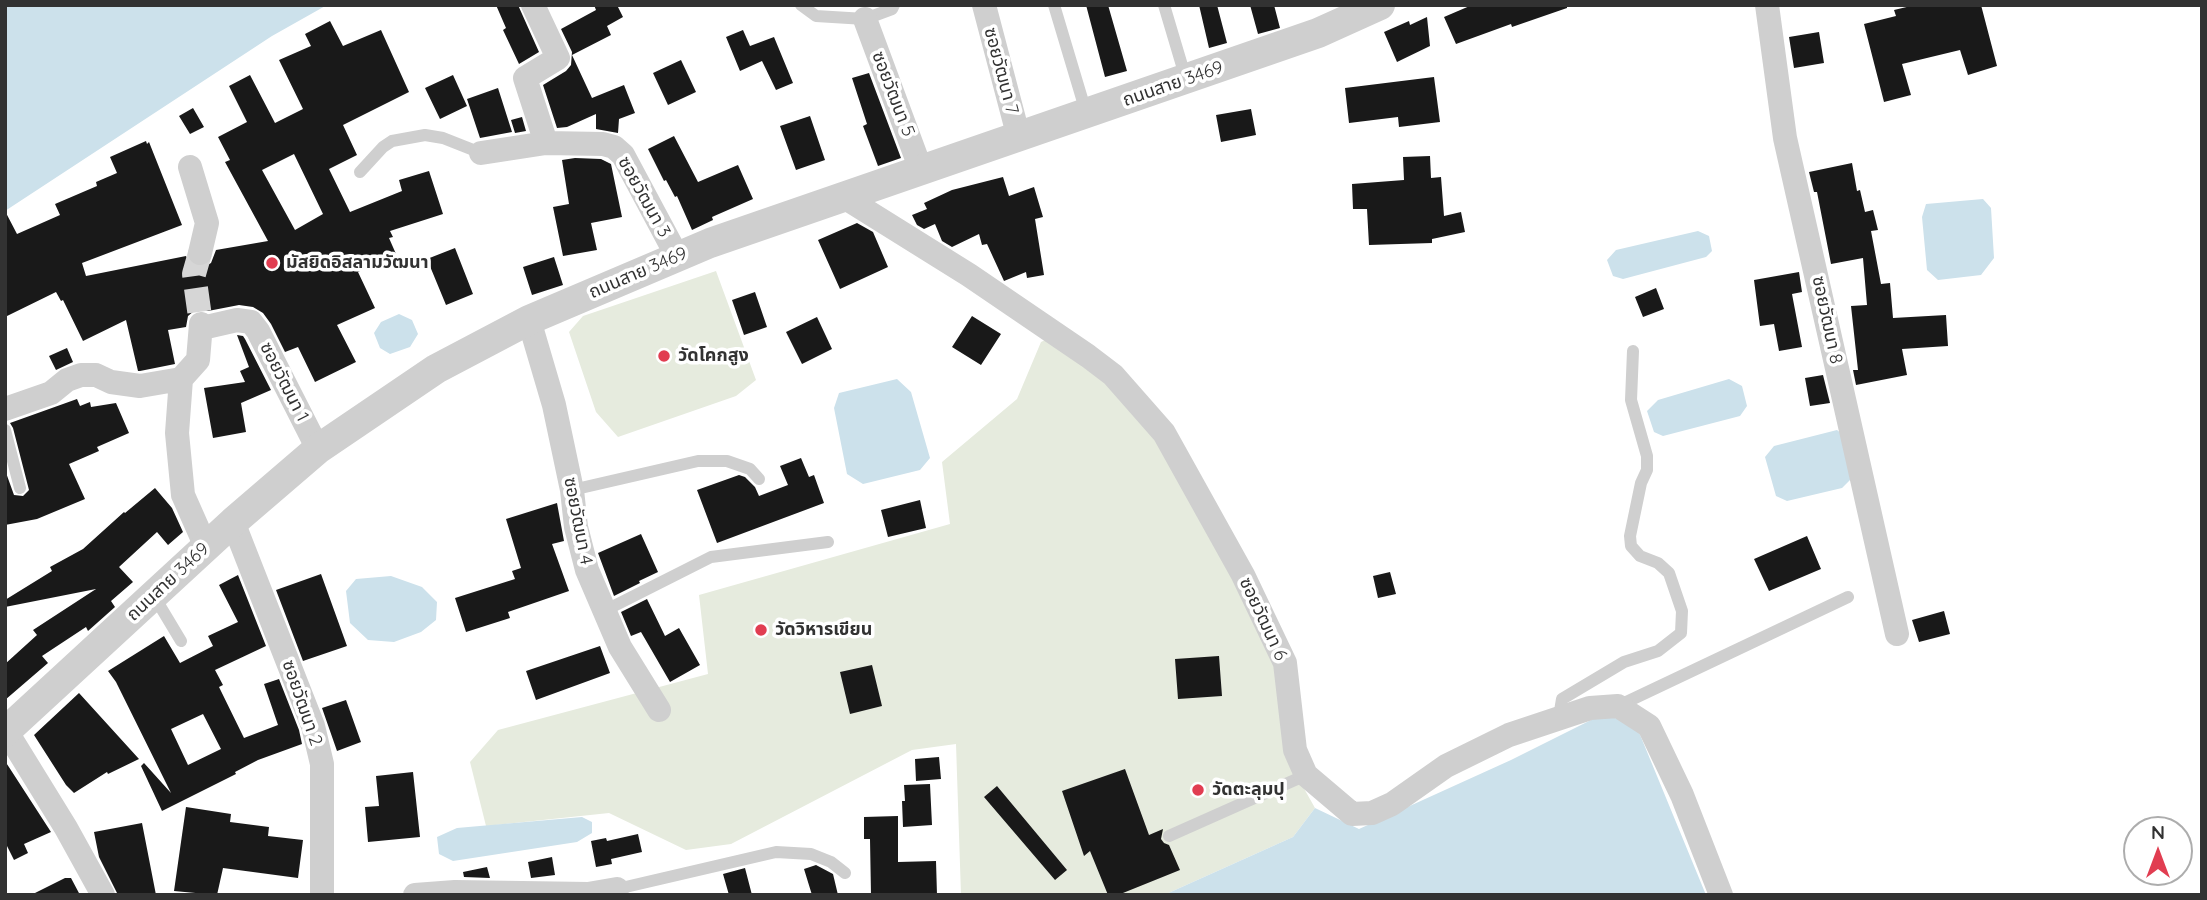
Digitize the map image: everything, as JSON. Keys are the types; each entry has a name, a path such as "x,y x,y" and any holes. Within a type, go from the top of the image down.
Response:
{"street":[{"path":"533,5 558,58 525,78 546,143"},
{"name":"ซอยวัฒนา 7","path":"984,5 1018,138"},
{"name":"ถนนสาย 3469","path":"6,731 233,522 318,449 436,369 529,320 710,243 1318,33 1380,5"},
{"name":"ซอยวัฒนา 8","path":"1767,5 1785,138 1897,634"},
{"name":"ซอยวัฒนา 5","path":"865,19 921,170"},
{"name":"ซอยวัฒนา 3","path":"481,153 546,143 603,144 614,147 623,155 677,256"},
{"path":"190,167 207,223 200,253"},
{"name":"ซอยวัฒนา 6","path":"844,197 969,275 1088,356 1113,375 1164,433 1243,575 1286,663 1295,750 1306,775 1352,814 1371,813 1392,804 1446,766 1509,735 1590,708 1618,706"},
{"name":"ซอยวัฒนา 1","path":"181,379 198,360 202,326 237,320 251,323 258,331 318,449"},
{"name":"ซอยวัฒนา 4","path":"529,320 554,405 572,490 576,527 587,570 620,647 659,710"},
{"path":"5,409 51,393 68,380 81,375 96,375 111,382 140,386 181,379 177,433 183,495 206,547"},
{"name":"ซอยวัฒนา 2","path":"233,522 313,726 322,764 322,895"},
{"path":"1618,706 1649,726 1682,795 1721,895"},
{"path":"6,731 66,828 103,895"},
{"path":"415,895 455,892 618,892"}],"lane":[{"path":"801,5 816,16 865,19 892,9 894,5"},
{"path":"1054,5 1087,114"},
{"path":"1164,5 1186,79"},
{"path":"360,172 392,141 425,135 443,138 481,153"},
{"path":"1559,717 1562,699 1624,662 1658,650 1681,633 1682,611 1669,573 1658,563 1640,556 1631,547 1630,536 1641,483 1647,470 1647,456 1637,429 1631,400 1633,351"},
{"path":"5,430 20,488"},
{"path":"572,490 698,461 727,461 750,469 759,480"},
{"path":"604,611 712,557 828,542"},
{"path":"154,596 181,641"},
{"path":"1618,706 1848,597"},
{"path":"1169,836 1306,775"},
{"path":"618,892 776,852 811,854 831,862 845,873"}],"shaded area":[{"path":"716,271 756,380 736,396 618,437 596,412 569,332 583,316"},
{"path":"1051,337 1106,378 1162,444 1243,585 1280,682 1293,769 1315,808 1293,837 1164,895 961,895 956,744 912,750 731,844 686,850 609,813 486,826 470,762 498,730 708,674 699,595 950,524 942,462 1017,399 1041,342"}],"water":[{"path":"5,5 327,5 272,36 5,211"},
{"path":"1983,199 1991,208 1994,258 1981,275 1938,280 1927,270 1922,217 1926,204"},
{"path":"1698,231 1709,236 1712,251 1706,257 1623,279 1613,276 1607,260 1616,250"},
{"path":"399,314 412,320 418,334 410,347 390,354 380,348 374,333 381,322"},
{"path":"897,379 911,392 930,458 920,470 863,484 847,474 834,408 839,393"},
{"path":"1729,379 1742,386 1747,406 1740,416 1663,436 1654,432 1647,411 1658,400"},
{"path":"1837,430 1843,435 1853,477 1842,488 1787,501 1776,496 1765,457 1774,446"},
{"path":"391,576 422,587 437,602 436,620 421,632 394,642 368,640 350,623 346,591 356,579"},
{"path":"1603,714 1636,725 1706,895 1164,895 1293,837 1315,808 1359,829 1511,760"},
{"path":"582,817 592,822 592,833 577,842 453,861 439,854 437,837 457,828"}],"building":[{"path":"496,5 518,5 539,52 519,64 503,30 506,28"},
{"path":"594,5 617,5 623,17 607,26 611,35 572,55 592,98 624,85 635,113 619,119 618,133 596,129 596,114 567,127 557,128 543,85 571,65 572,52 561,29 596,10"},
{"path":"1086,5 1108,5 1127,71 1105,77"},
{"path":"1199,5 1217,5 1227,43 1209,48"},
{"path":"1250,5 1274,5 1280,28 1258,34"},
{"path":"1472,5 1567,5 1567,8 1456,44 1444,17"},
{"path":"1915,5 1981,5 1997,66 1968,75 1960,50 1902,64 1911,95 1884,102 1864,24 1896,16 1894,10"},
{"path":"1427,17 1430,46 1397,62 1384,32 1409,21 1410,25"},
{"path":"330,21 343,46 381,30 409,92 343,125 357,155 329,169 350,212 402,191 399,180 429,171 443,214 390,231 393,237 389,238 396,254 358,272 375,308 337,325 356,362 315,382 298,347 285,352 263,313 253,307 239,305 194,311 188,316 186,327 168,330 175,364 140,371 126,320 83,341 63,300 61,301 56,292 5,317 5,211 17,234 60,215 55,204 97,186 96,182 117,173 110,157 146,141 147,144 149,142 182,225 82,263 86,276 186,256 190,264 197,268 204,267 211,263 216,250 268,241 225,162 230,160 218,137 247,122 229,86 250,75 275,123 303,109 279,60 311,46 305,34","holes":["294,154 323,214 295,230 262,170"]},
{"path":"743,30 750,46 774,37 793,83 776,90 762,61 740,71 726,37"},
{"path":"1819,32 1824,63 1794,68 1789,37"},
{"path":"681,60 696,92 668,105 653,73"},
{"path":"869,73 901,158 878,166 863,126 867,124 852,78"},
{"path":"453,75 467,106 440,119 425,88"},
{"path":"1434,77 1440,122 1399,127 1398,117 1349,123 1345,88"},
{"path":"498,88 512,132 480,138 467,99"},
{"path":"193,108 204,127 190,134 179,116"},
{"path":"1251,109 1256,135 1221,142 1216,115"},
{"path":"810,116 825,160 796,170 780,126"},
{"path":"522,117 526,131 515,133 511,120"},
{"path":"674,136 698,182 738,165 753,199 712,217 713,220 692,230 677,196 675,197 666,180 664,181 648,149"},
{"path":"1430,156 1431,178 1441,177 1444,216 1461,212 1465,232 1432,239 1432,243 1369,245 1367,209 1353,209 1352,184 1404,180 1403,157"},
{"path":"601,159 611,164 622,217 591,223 597,250 563,256 553,207 569,204 562,160"},
{"path":"1852,163 1857,191 1860,190 1865,212 1873,210 1878,230 1871,231 1881,284 1890,283 1893,318 1946,315 1948,346 1902,349 1907,375 1856,385 1853,370 1858,370 1851,306 1867,305 1863,258 1831,264 1817,192 1814,192 1809,172"},
{"path":"1003,177 1009,196 1034,187 1043,217 1035,219 1044,275 1027,278 1026,272 1004,281 987,244 982,245 979,234 952,247 942,241 935,224 924,229 917,225 912,215 927,209 924,203 952,190"},
{"path":"857,223 873,232 888,267 840,289 818,240"},
{"path":"455,248 473,294 446,305 427,259"},
{"path":"554,257 563,285 532,295 523,267"},
{"path":"1799,272 1802,292 1792,294 1802,347 1779,351 1774,324 1760,326 1754,280"},
{"path":"1656,288 1664,309 1643,317 1635,297"},
{"path":"755,292 767,327 744,335 732,300"},
{"path":"972,316 1001,334 981,365 952,347"},
{"path":"817,317 832,349 802,364 786,332"},
{"path":"237,335 245,339 271,390 241,403 246,432 213,438 204,388 245,382 240,371 249,367"},
{"path":"67,348 73,362 56,370 49,356"},
{"path":"1823,375 1830,403 1810,406 1805,378"},
{"path":"77,399 80,406 90,402 91,407 116,403 129,433 97,447 99,451 69,464 85,499 37,519 5,525 5,470 14,495 23,496 29,490 10,423"},
{"path":"801,458 809,477 814,475 824,503 717,543 697,490 739,475 755,487 759,496 788,485 780,466"},
{"path":"155,488 172,508 183,532 168,545 157,532 119,567 133,582 111,601 115,607 88,631 86,627 42,656 48,663 5,700 5,664 37,635 33,630 96,589 5,607 5,600 52,571 50,567 83,549"},
{"path":"920,500 926,528 888,537 881,510"},
{"path":"557,503 564,541 552,544 569,591 508,612 510,618 466,632 455,598 515,579 512,571 521,568 506,519"},
{"path":"641,534 658,572 614,596 598,553"},
{"path":"1807,536 1821,569 1769,591 1754,559"},
{"path":"1390,572 1396,594 1378,598 1373,576"},
{"path":"321,574 347,646 303,661 276,590"},
{"path":"238,575 266,646 215,670 223,685 219,687 244,738 278,725 264,684 279,679 302,744 258,760 162,811 141,766 144,763 171,793 108,671 164,636 180,663 213,646 208,636 238,622 219,585","holes":["203,714 221,749 188,765 171,729"]},
{"path":"647,599 665,636 679,628 700,665 670,682 641,632 631,636 621,612"},
{"path":"1944,611 1950,634 1919,642 1912,620"},
{"path":"600,646 610,673 536,700 526,671"},
{"path":"1219,656 1222,696 1178,699 1175,659"},
{"path":"872,665 882,706 850,714 840,672"},
{"path":"79,693 139,759 108,774 107,772 74,793 34,735"},
{"path":"346,700 361,742 337,751 322,708"},
{"path":"939,757 941,779 916,781 915,759"},
{"path":"5,761 51,832 24,844 28,853 14,860 5,842"},
{"path":"1125,769 1149,835 1163,829 1161,839 1169,845 1180,870 1118,895 1108,895 1090,851 1084,856 1062,791"},
{"path":"413,772 420,837 368,842 365,807 379,806 376,776"},
{"path":"930,784 932,825 903,827 904,785"},
{"path":"997,786 1067,870 1055,880 984,797"},
{"path":"186,807 231,814 230,822 269,827 268,836 303,840 298,878 223,868 217,895 174,891"},
{"path":"898,816 898,862 936,861 937,895 871,895 870,839 864,839 864,817"},
{"path":"142,823 156,895 118,895 99,857 94,832"},
{"path":"638,834 642,852 611,859 612,864 596,867 591,841 606,838 607,841"},
{"path":"552,857 555,875 531,878 528,862"},
{"path":"816,865 833,874 838,895 812,895 804,869"},
{"path":"487,867 490,878 464,877 463,872"},
{"path":"745,868 752,895 729,895 723,874"},
{"path":"65,878 71,878 80,895 31,895"}],"tunnel":[{"path":"200,253 194,274 201,324"}],"place":[{"name":"มัสยิดอิสลามวัฒนา","path":"272,263"},
{"name":"วัดโคกสูง","path":"664,356"},
{"name":"วัดวิหารเขียน","path":"761,630"},
{"name":"วัดตะลุมปุ","path":"1198,790"}]}
